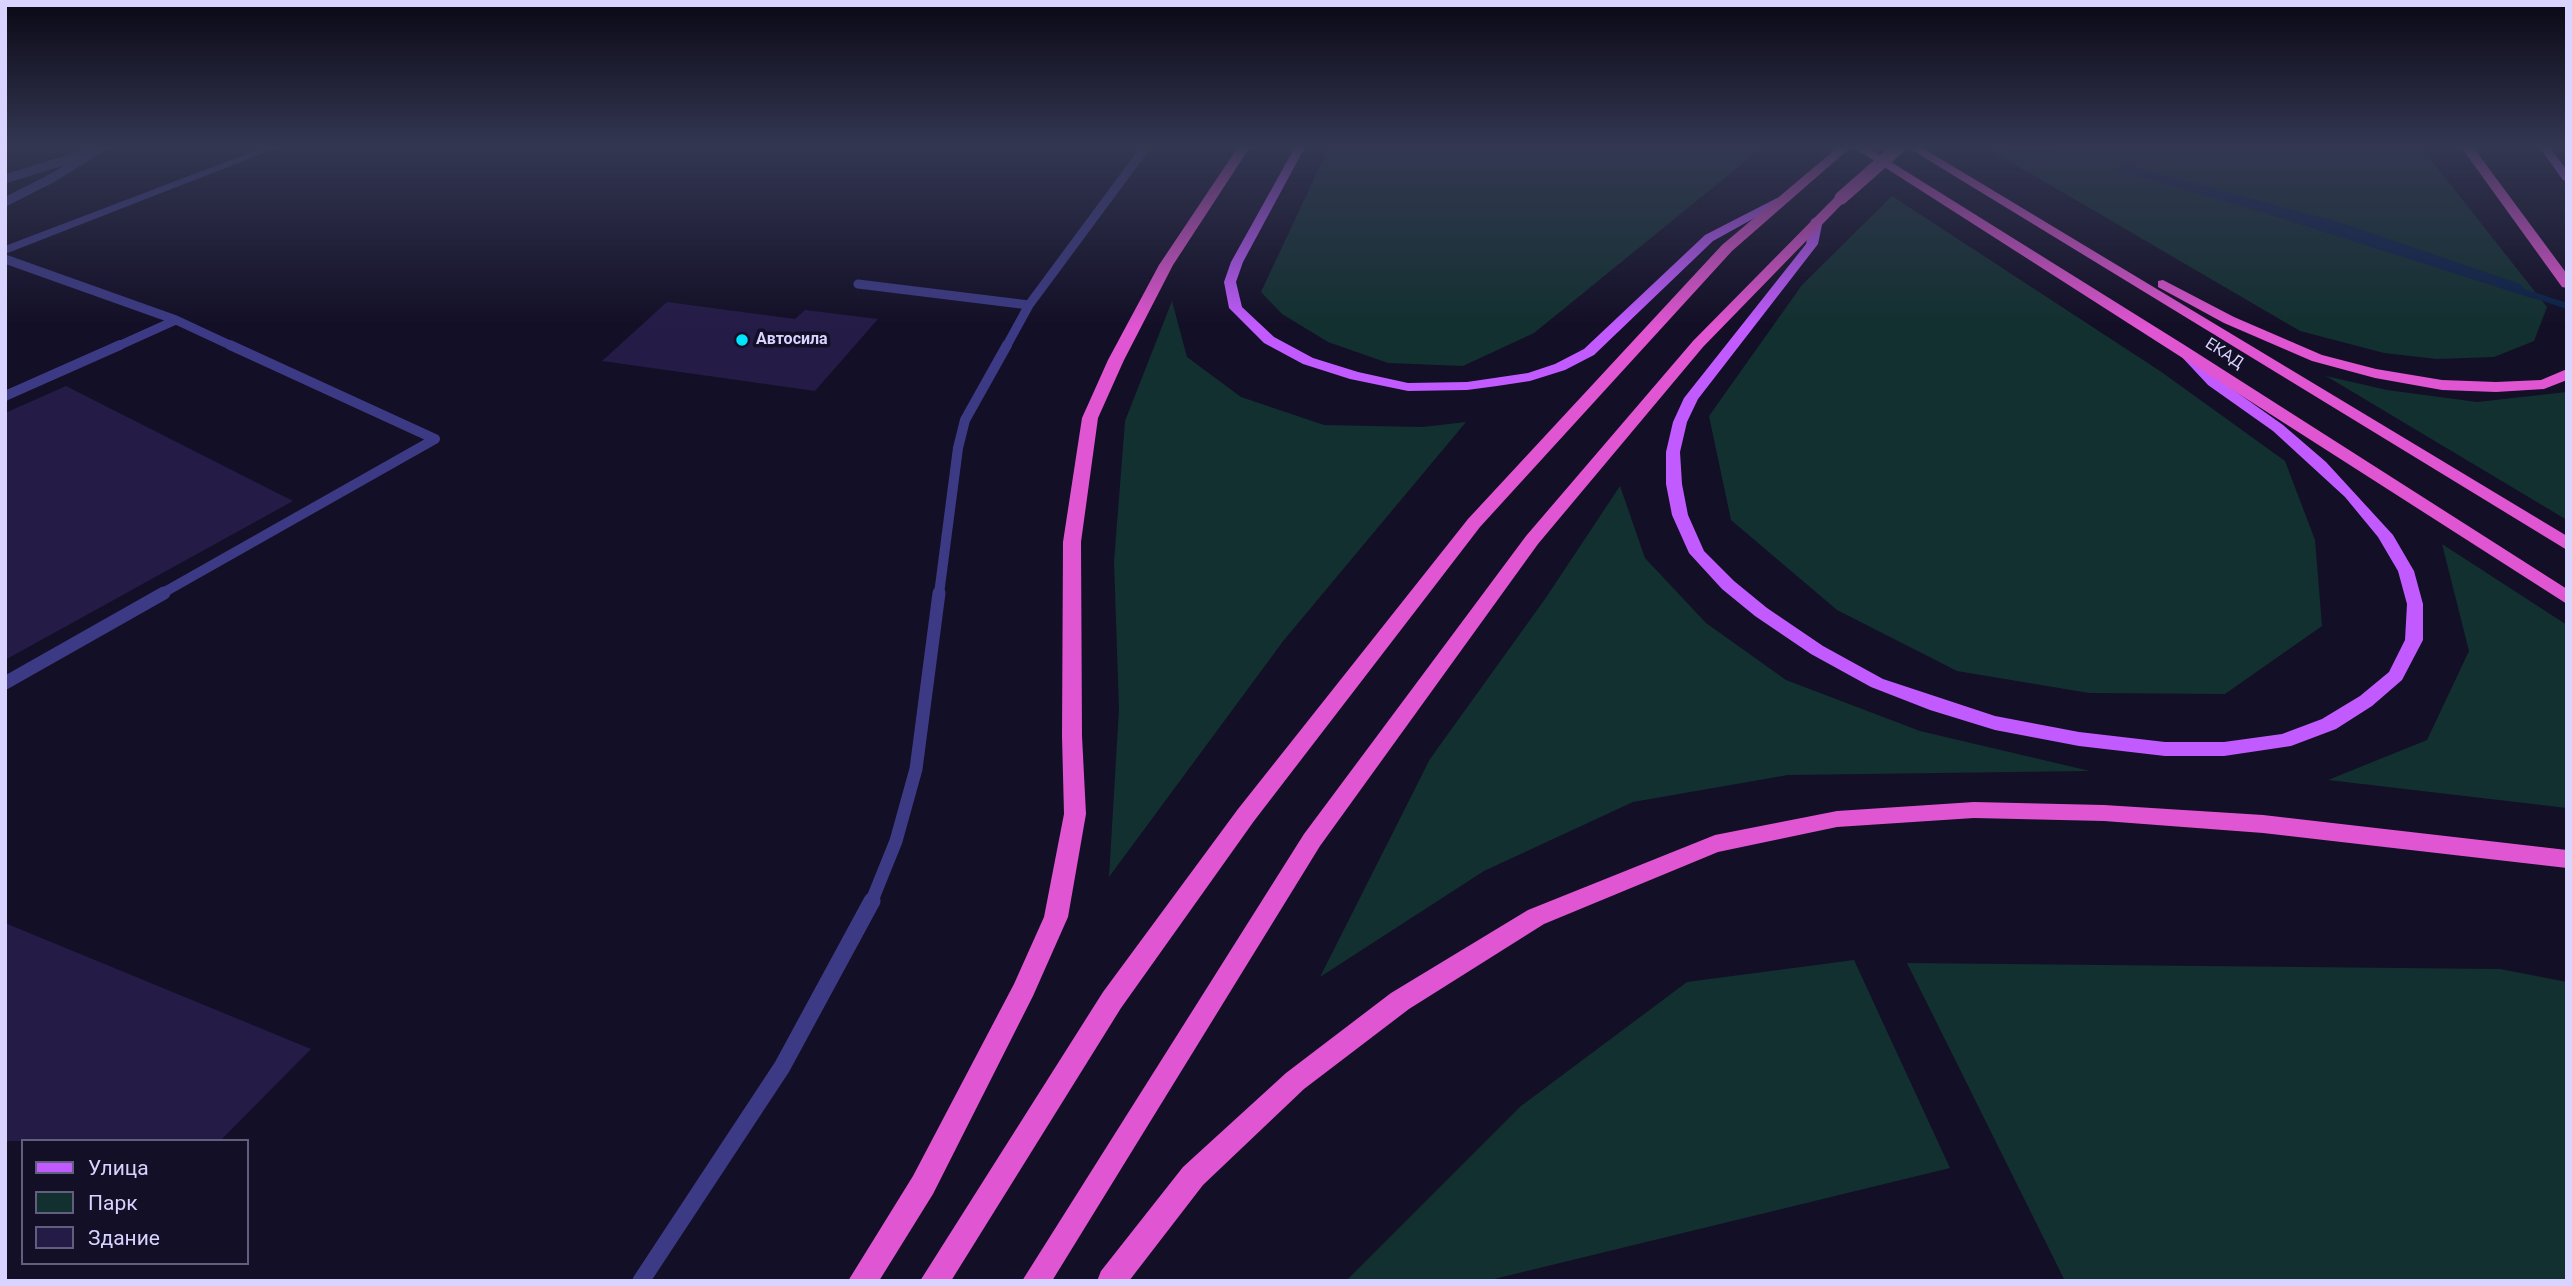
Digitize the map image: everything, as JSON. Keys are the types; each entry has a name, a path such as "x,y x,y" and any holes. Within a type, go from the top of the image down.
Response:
{"highway":[{"path":"862,1281 923,1185 1024,989 1056,917 1075,814 1072,736 1072,542 1090,418 1116,360 1166,265 1204,207"},
{"path":"934,1281 1112,1000 1246,815 1465,533 1727,248 1773,207"},
{"path":"1036,1281 1312,840 1532,540 1698,344 1831,207"},
{"name":"ЕКАД","path":"1955,207 2181,349 2567,598"},
{"name":"ЕКАД","path":"2013,207 2567,544"},
{"path":"2014,207 2081,239 2229,320 2317,358 2375,373 2441,385 2496,387 2544,384 2567,374"},
{"path":"2511,207 2567,284"},
{"path":"1111,1281 1193,1176 1294,1081 1400,1000 1536,917 1714,844 1837,819 1974,810 2104,813 2263,824 2567,859"}],"main road":[{"path":"1267,207 1237,262 1230,282 1236,308 1269,340 1308,361 1355,376 1408,387 1447,387 1530,377 1560,367 1589,352 1710,238 1765,207"},
{"path":"1817,219 1812,244 1691,398 1680,422 1673,452 1674,484 1680,515 1697,553 1761,612 1817,650 1877,683 1936,705 1995,723 2079,739 2165,749 2224,749 2284,741 2329,724 2366,701 2396,676 2414,640 2415,604 2406,571 2385,535 2350,494 2321,466 2278,428 2213,382 2181,349"}],"street":[{"path":"5,250 117,207"}],"lane":[{"path":"641,1281 782,1067 876,894 896,841 916,769 958,448 965,420 1029,305 1102,207"},
{"path":"5,259 176,320 435,439 5,683"},
{"path":"858,284 1029,305"},
{"path":"5,396 176,320"}],"green space":[{"path":"1301,207 1689,207 1534,333 1463,366 1388,363 1328,342 1282,314 1261,292"},
{"path":"1881,207 1909,207 2160,371 2285,461 2315,540 2322,626 2225,694 2089,693 1957,671 1837,610 1731,520 1709,416 1802,285"},
{"path":"2088,207 2468,207 2547,307 2534,341 2494,357 2437,359 2384,353 2300,331"},
{"path":"1172,301 1187,357 1241,397 1324,425 1422,427 1466,422 1284,640 1109,877 1119,709 1114,562 1125,421"},
{"path":"2326,376 2387,390 2477,402 2567,392 2567,520"},
{"path":"1620,486 1645,558 1706,623 1786,680 1920,731 2090,771 1788,775 1633,802 1484,871 1320,977 1430,759 1545,599"},
{"path":"2442,544 2567,625 2567,808 2328,780 2427,740 2469,651"},
{"path":"1854,960 1950,1168 1486,1281 1346,1281 1521,1106 1687,982"},
{"path":"1907,963 2500,969 2567,982 2567,1281 2065,1281"}],"water":[{"path":"2245,207 2283,207 2342,223 2520,284 2535,299"}],"building":[{"name":"Автосила","path":"667,302 795,319 805,310 878,319 815,391 602,361"},
{"path":"66,386 293,501 5,660 5,413"},
{"path":"5,923 311,1049 222,1139 5,1141"}],"waterway":[{"path":"2528,293 2567,306"}],"place":[{"name":"Автосила","path":"742,340"}]}
